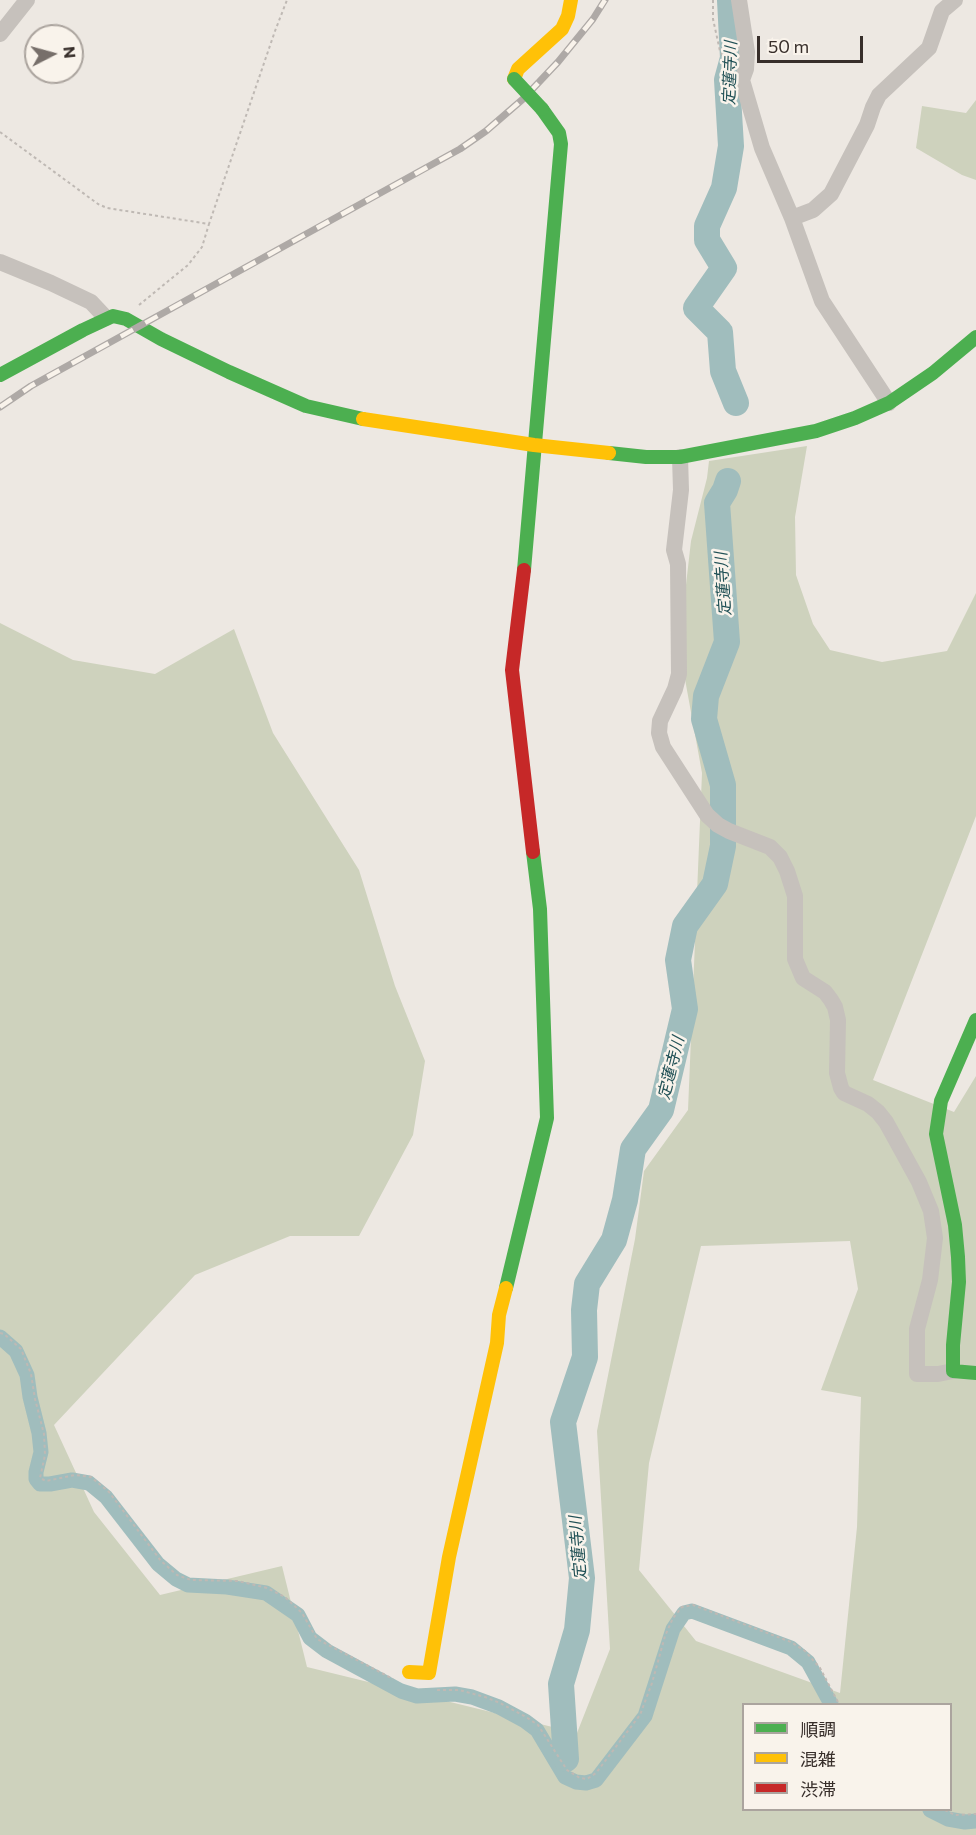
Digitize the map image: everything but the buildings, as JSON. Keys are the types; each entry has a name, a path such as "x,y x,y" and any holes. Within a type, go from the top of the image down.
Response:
{"street":[{"path":"0,34 27,0"},
{"path":"409,1672 429,1673 449,1557 497,1343 499,1315 547,1118 540,909 512,670 524,566 561,144 559,133 542,109 514,79 518,69 562,29 568,16 571,0"},
{"path":"739,0 747,52 746,69 741,80 762,148 792,218 822,301 889,403"},
{"path":"792,218 813,210 831,194 867,125 879,95 929,48 942,11 955,0"},
{"path":"0,262 91,302 106,318"},
{"path":"0,375 113,316 126,319 229,372 306,406 361,419 534,445 680,457 816,431 855,418 889,403 933,373 976,337"},
{"path":"680,457 681,490 674,550 678,564 679,674 675,689 660,722 659,733 663,747 707,815 729,831 770,847 780,857 795,896 795,959 798,969 803,978 825,992 835,1007 838,1020 837,1073 841,1088 844,1093 868,1104 886,1122 919,1182 931,1211 935,1238 930,1280 916,1329 917,1374 953,1371 976,1373"},
{"path":"953,1371 959,1282 958,1257 955,1225 936,1134 941,1101 976,1020"}],"path":[{"path":"126,319 140,304 188,265 202,247 287,0"},
{"path":"713,0 713,19 720,51 725,61"},
{"path":"0,132 98,204 107,208 209,224"},
{"path":"0,1333 21,1349 31,1374 44,1434 45,1455 40,1478 46,1481 75,1475 91,1477 109,1492 161,1561 177,1575 190,1580 238,1581 267,1588 285,1597 302,1613 317,1639 396,1681"},
{"path":"437,1690 459,1690 485,1697 526,1717 538,1725 567,1770 580,1779 587,1779 596,1773 640,1715 672,1618 682,1607 693,1605 791,1642 806,1651 820,1668 838,1703"},
{"path":"948,1811 955,1815 976,1814"}],"green space":[{"path":"976,100 976,180 962,175 916,148 922,106 966,113"},
{"path":"807,446 795,517 796,575 813,624 830,650 882,662 947,651 976,593 976,816 873,1080 954,1112 976,1076 976,1835 0,1835 0,623 73,660 155,674 234,629 273,733 359,870 395,986 425,1061 413,1135 359,1236 290,1236 195,1275 54,1425 94,1512 160,1595 282,1566 307,1667 577,1733 610,1649 597,1431 635,1239 644,1171 688,1110 702,773 679,646 691,541 709,461","holes":["850,1241 858,1289 821,1390 861,1397 857,1527 840,1693 696,1641 639,1570 649,1463 701,1246"]}],"waterway":[{"name":"定蓮寺川","path":"730,0 733,58 727,80 731,146 724,188 707,226 707,240 724,268 696,308 720,332 723,371 736,403"},
{"name":"定蓮寺川","path":"566,1759 561,1684 577,1630 582,1578 563,1422 585,1357 584,1310 587,1284 614,1240 625,1200 633,1149 661,1110 685,1009 678,960 685,926 715,884 723,846 723,785 704,719 706,696 727,642 717,503 728,481"},
{"path":"0,1337 16,1351 27,1375 39,1433 41,1452 36,1479 40,1484 72,1480 89,1483 106,1497 158,1564 176,1579 188,1585 227,1587 266,1593 298,1615 310,1638 327,1651 401,1691 417,1696 455,1694 472,1697 499,1707 525,1721 537,1730 565,1777 576,1782 586,1783 596,1780 645,1716 673,1629 684,1613 692,1611 791,1648 808,1662 830,1703"},
{"path":"932,1811 948,1819 976,1821"}],"railway":[{"path":"0,407 31,386 460,149 486,131 523,99 558,62 593,19 605,0"}],"traffic: fast":[{"path":"514,79 542,109"},
{"path":"524,570 561,144 559,133 542,109"},
{"path":"0,375 113,316 126,319 229,372 306,406 363,419"},
{"path":"609,453 646,457 680,457 816,431 855,418 889,403 933,373 976,337"},
{"path":"506,1288 547,1118 540,909 533,852"},
{"path":"976,1020 941,1101 936,1134 955,1225 958,1257 959,1282 953,1371 976,1373"}],"traffic: slow":[{"path":"514,79 518,69 562,29 568,16 571,0"},
{"path":"363,419 534,445 609,453"},
{"path":"409,1672 429,1673 449,1557 497,1343 499,1315 506,1288"}],"traffic: jam":[{"path":"524,570 512,670 533,852"}]}
